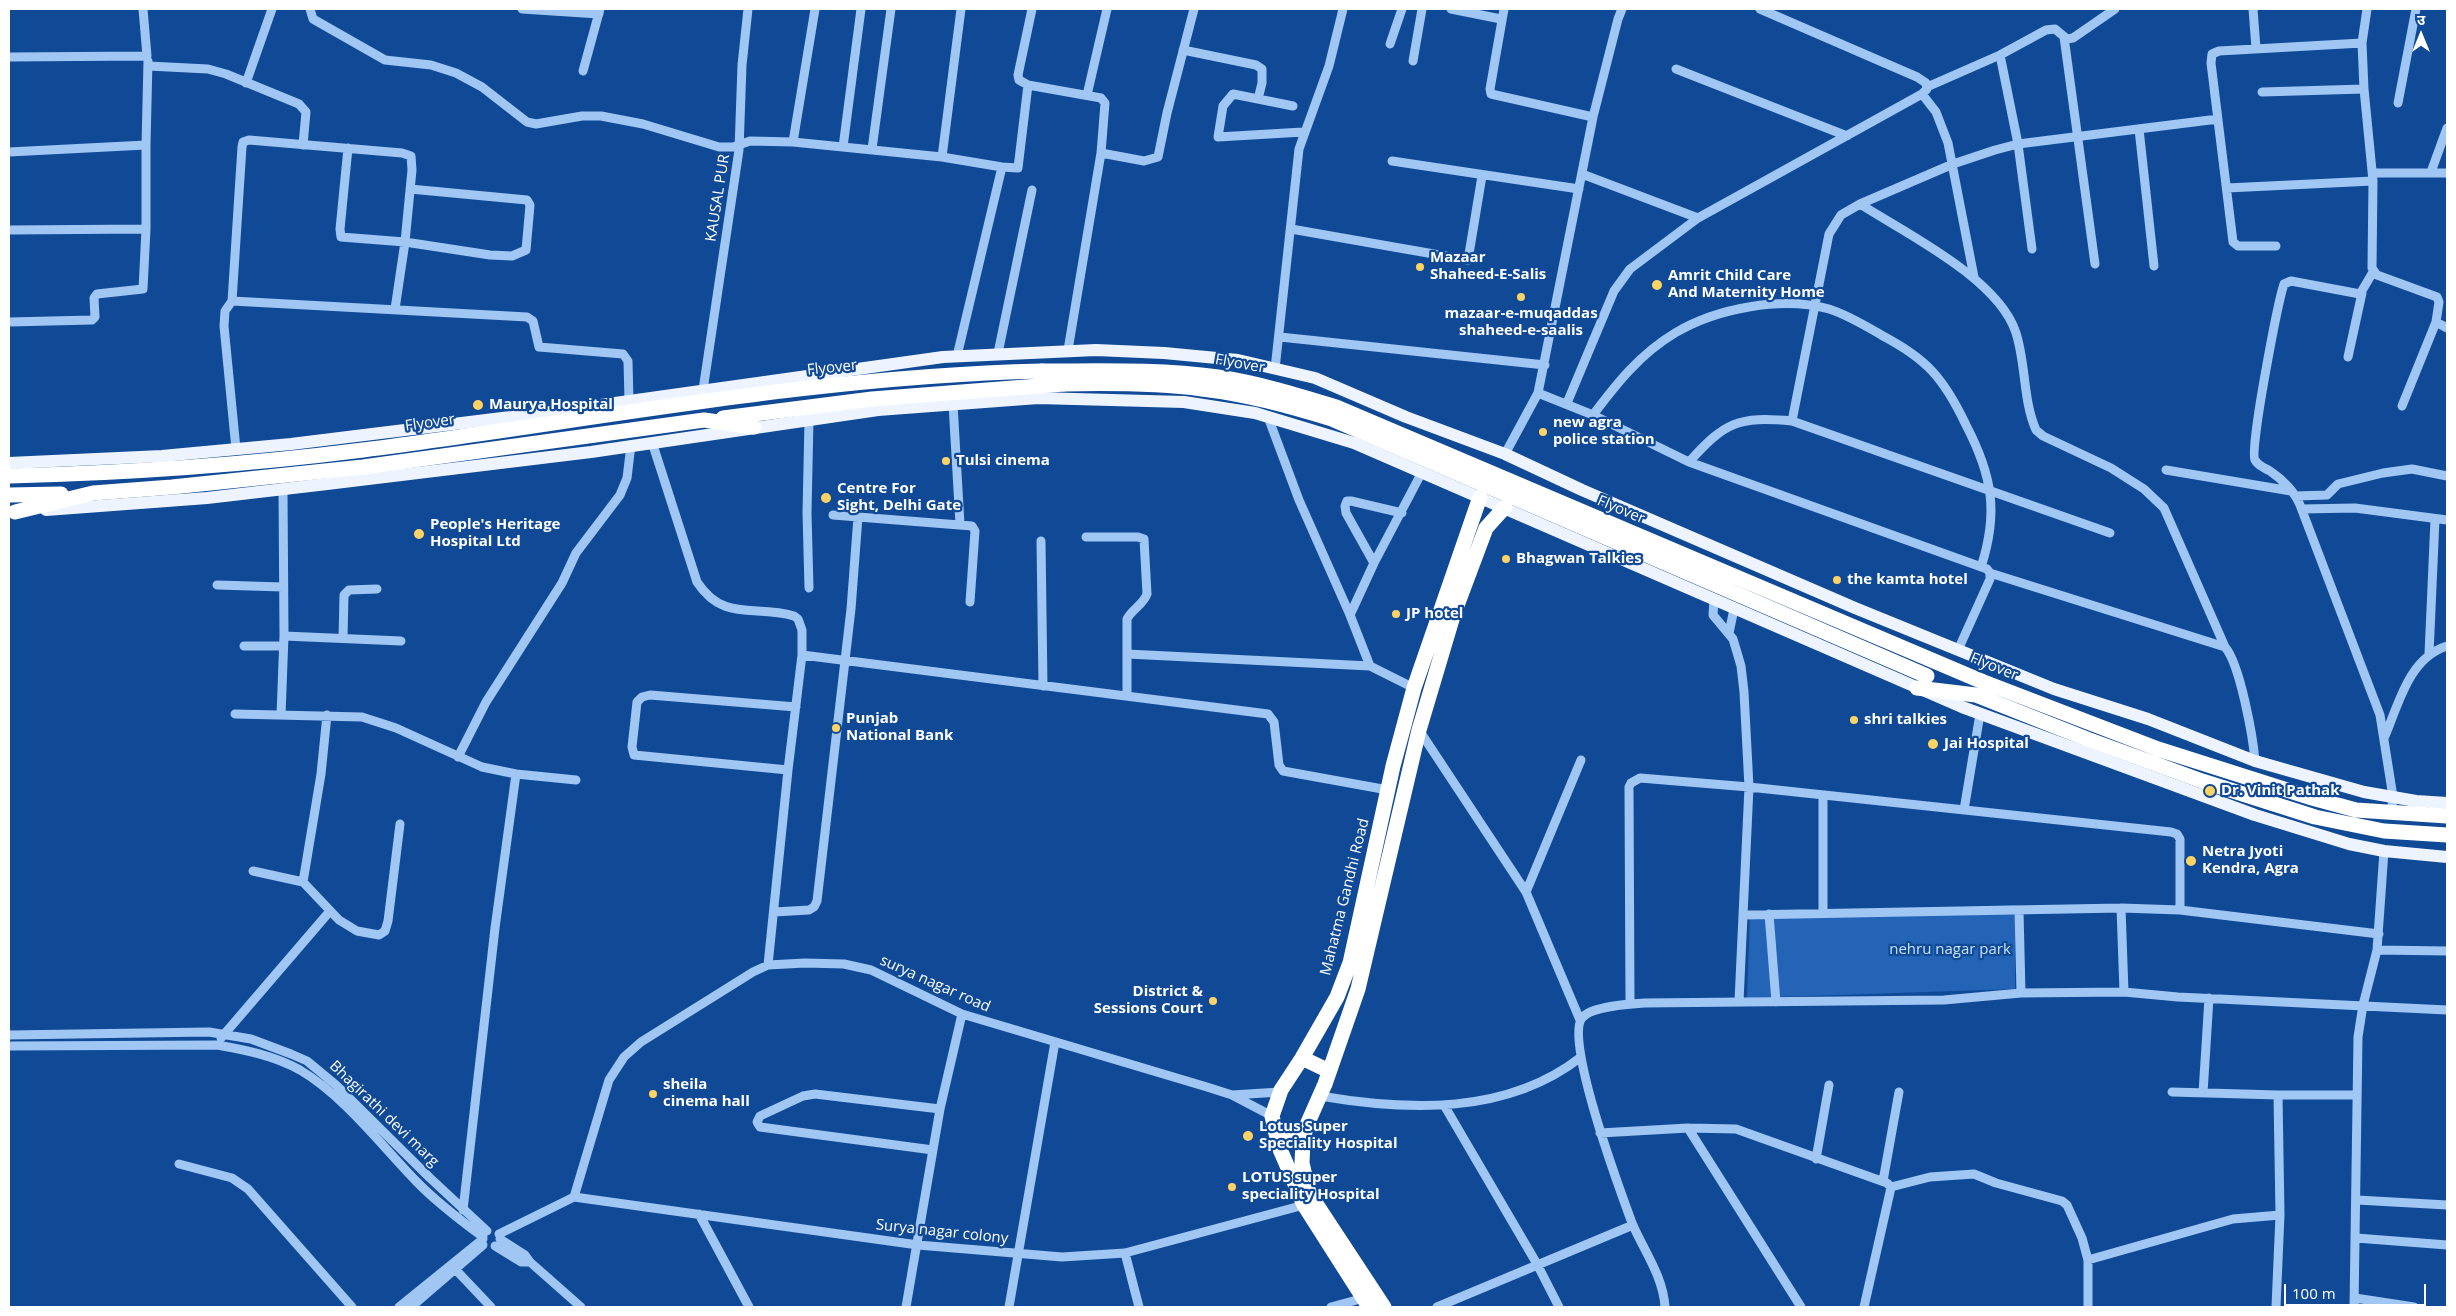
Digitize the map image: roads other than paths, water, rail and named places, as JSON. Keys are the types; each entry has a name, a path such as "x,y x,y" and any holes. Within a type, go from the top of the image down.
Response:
{"highway":[{"name":"Flyover","path":"9,476 170,470 246,464 362,450 814,387 937,376 1042,371 1151,371 1220,378 1302,396 1336,407 1979,688 2257,782 2356,810 2391,814 2447,816"},
{"name":"Flyover","path":"93,493 172,487 362,467 872,398 1064,384 1129,383 1200,388 1268,401 1332,419 1927,676 1979,688"},
{"path":"704,420 754,427"},
{"path":"9,495 93,493"},
{"path":"12,512 93,493"},
{"name":"Mahatma Gandhi Road","path":"1273,1122 1280,1092 1337,998 1350,963 1388,790 1414,688 1480,497"},
{"path":"1384,1307 1309,1193 1302,1163 1306,1127 1320,1096 1358,989 1419,730 1468,576 1486,528 1505,508"},
{"path":"1917,688 1979,688 2166,768 2301,812 2384,831 2447,835"},
{"path":"1302,1058 1329,1071"},
{"path":"1273,1122 1289,1133 1306,1127"},
{"path":"1273,1122 1279,1147 1304,1205 1366,1303"}],"main road":[{"path":"9,463 162,456 236,449 490,420 957,356 1096,350 1238,360 1315,378 1406,417 1505,454 1855,608 2054,689 2148,719 2255,760 2364,792 2392,797 2447,802"},
{"path":"12,512 207,498 631,445 878,410 1038,398 1184,402 1268,417 1354,443 1917,688 1980,714 2246,812 2338,840 2384,851 2447,857"},
{"path":"1441,480 1462,438"},
{"path":"1536,521 1555,477"}],"street":[{"path":"9,322 92,320 95,316 94,298 97,294 143,289 146,228 148,66 143,9"},
{"path":"246,83 272,9"},
{"path":"310,9 313,18 340,32 379,58 399,63 437,66 456,73 482,87 527,122 536,124 582,116 601,116 643,124 719,147 729,148 750,141 793,142 942,157 1016,168 1019,166 1028,85"},
{"path":"522,9 600,11 583,71"},
{"name":"KAUSAL PUR","path":"703,390 740,144 742,65 748,9"},
{"path":"793,142 815,9"},
{"path":"843,147 861,9"},
{"path":"872,149 891,9"},
{"path":"942,157 958,9"},
{"path":"1032,9 1018,75 1019,80 1028,85 1087,94 1104,101 1101,154 1068,350"},
{"path":"1087,94 1107,9"},
{"path":"1101,154 1144,161 1158,157 1194,9"},
{"path":"1275,369 1280,337 1299,149 1303,132 1329,66 1344,9"},
{"path":"1390,44 1402,9"},
{"path":"1413,61 1422,9"},
{"path":"1451,9 1501,20"},
{"path":"1504,9 1490,89 1491,94 1593,117"},
{"path":"1505,454 1538,393 1593,117 1622,9"},
{"path":"1760,9 1925,82 1924,90 1943,126 1953,164 1974,277"},
{"path":"1567,403 1621,279 1630,269 1698,218 1847,136 1924,90 2000,55 2046,30 2055,29 2064,37 2071,39 2115,9"},
{"path":"2253,9 2256,48"},
{"path":"2348,357 2362,293 2374,272 2371,262 2373,177 2364,89 2362,42 2367,9"},
{"path":"2398,103 2416,9"},
{"path":"2064,37 2076,137 2095,264"},
{"path":"2276,246 2234,244 2218,119 2212,54 2219,50 2362,42"},
{"path":"1183,50 1256,65 1262,69 1262,83 1258,99"},
{"path":"2000,55 2018,144 2032,249"},
{"path":"9,57 147,56"},
{"path":"148,66 208,70 226,74 304,108 306,112 303,145"},
{"path":"1676,69 1847,136"},
{"path":"2262,92 2364,89"},
{"path":"1293,106 1232,94 1223,106 1218,137 1303,132"},
{"path":"1792,421 1828,234 1841,216 1860,204 1953,164 2018,144 2218,119"},
{"path":"2431,172 2447,128"},
{"path":"2139,129 2154,266"},
{"path":"236,449 224,326 225,311 232,301 243,142 249,140 409,154 412,158 410,189 405,242 395,309"},
{"path":"9,152 146,146"},
{"path":"348,148 341,236 405,242 505,256 523,254 528,248 530,205 527,200 410,189"},
{"path":"1392,161 1482,176 1579,189"},
{"path":"957,356 1002,167"},
{"path":"2227,188 2431,172 2447,173"},
{"path":"1582,174 1698,218"},
{"path":"1291,229 1468,260 1482,176"},
{"path":"998,353 1032,190"},
{"path":"1860,204 1974,277 1994,298 2012,322 2036,430 2043,436 2118,472 2144,489 2164,508 2225,647 2231,656 2240,683 2255,760"},
{"path":"9,230 146,228"},
{"path":"2374,272 2437,297 2439,302 2436,322 2402,406"},
{"path":"2362,293 2355,294 2291,281 2286,282 2283,287 2258,420 2254,455 2255,461 2277,477 2294,494 2302,509 2371,689 2385,736 2392,797 2391,814"},
{"path":"232,301 527,317 532,321 539,347 623,354 628,361 629,401"},
{"path":"1593,415 1624,374 1638,361 1658,344 1690,325 1712,317 1760,306 1815,306 1844,315 1893,342 1931,370 1951,396 1969,430 1986,470 1991,491 1992,521 1982,567"},
{"path":"2436,322 2447,328"},
{"path":"1280,337 1545,365"},
{"path":"1538,393 1567,403 1689,462 1982,567 1990,573 2225,647"},
{"path":"953,404 960,524"},
{"path":"1268,417 1299,500 1350,615 1370,666"},
{"path":"1689,462 1710,439 1740,421 1764,419 1792,421 2110,533"},
{"path":"809,420 807,513 809,588"},
{"path":"652,442 697,582 702,590 709,598 723,606 794,616 798,619 802,630 802,655 768,965"},
{"path":"458,757 486,702 562,583 576,553 620,496 627,478 631,445"},
{"path":"2166,470 2294,494 2327,495 2338,484 2383,473 2412,469 2447,476"},
{"path":"1350,615 1374,563 1422,472"},
{"path":"281,715 284,636 283,489"},
{"path":"1374,563 1346,513 1346,503 1351,501 1362,502 1402,513"},
{"path":"2302,509 2355,508 2447,520"},
{"path":"833,515 972,526 975,531 970,602"},
{"path":"774,912 809,910 816,905 838,711 846,660 858,517"},
{"path":"2429,654 2435,519"},
{"path":"1086,537 1138,537 1144,539 1147,594 1144,601 1131,612 1127,619 1127,695"},
{"path":"1041,541 1043,686"},
{"path":"1958,650 1990,573"},
{"path":"217,585 283,587"},
{"path":"343,638 344,595 349,590 377,590"},
{"path":"1714,600 1713,616 1729,633 1735,644 1743,680 1749,787 1739,1001"},
{"path":"1729,633 1734,608"},
{"path":"284,636 401,640"},
{"path":"244,646 283,646"},
{"path":"2385,736 2417,665 2429,654 2447,646"},
{"path":"1126,654 1370,666 1414,688"},
{"path":"802,655 1268,714 1274,722 1279,765 1283,771 1388,790"},
{"path":"788,770 634,755 632,747 636,711 638,700 650,695 796,707"},
{"path":"235,714 362,717 384,724 482,767 516,774 576,780"},
{"path":"1964,810 1980,714"},
{"path":"303,882 322,774 327,715"},
{"path":"1419,730 1526,892 1580,1020 1581,1057 1600,1133 1633,1225 1660,1280 1665,1307"},
{"path":"1526,892 1581,760"},
{"path":"463,1210 495,928 516,774"},
{"path":"1630,1004 1629,787 1635,779 1649,777 1749,787 2177,834 2180,843 2180,910"},
{"path":"1824,795 1824,913"},
{"path":"2301,812 2338,840"},
{"path":"253,871 303,882 330,911 357,931 374,935 385,931 388,921 400,824"},
{"path":"2384,851 2377,950 2359,1023 2356,1095 2357,1200 2354,1303 2414,1307"},
{"path":"1744,914 2122,908 2180,910 2379,934"},
{"path":"2122,908 2124,992"},
{"path":"2019,910 2021,993"},
{"path":"217,1045 223,1034 330,911"},
{"path":"1769,914 1776,1002"},
{"path":"2377,950 2447,951"},
{"name":"surya nagar road","path":"574,1197 609,1080 624,1057 668,1023 768,965 805,963 844,964 871,970 962,1014 1232,1095 1273,1122"},
{"path":"1580,1020 1586,1014 1598,1010 1630,1004 1739,1001 1944,1000 2021,993 2124,992 2447,1010"},
{"path":"2204,1093 2209,998"},
{"path":"906,1307 940,1109 962,1014"},
{"name":"Bhagirathi devi marg","path":"9,1035 170,1032 223,1034 251,1039 292,1054 318,1070 355,1102 463,1210 484,1238"},
{"path":"1009,1307 1055,1042"},
{"path":"9,1046 217,1045 272,1057 292,1066 313,1079 340,1102 417,1183 484,1238 498,1240 526,1255 530,1262 581,1307"},
{"path":"1320,1096 1363,1103 1444,1105 1505,1095 1539,1084 1560,1073 1581,1057"},
{"path":"1816,1159 1829,1085"},
{"path":"1232,1095 1280,1092"},
{"path":"1883,1180 1899,1092"},
{"path":"2172,1092 2356,1095"},
{"path":"933,1150 760,1127 757,1122 760,1116 803,1096 815,1094 940,1109"},
{"path":"2276,1307 2280,1215 2278,1095"},
{"path":"1444,1105 1537,1264 1559,1307"},
{"path":"1600,1133 1688,1128 1743,1130 1816,1159 1883,1180 1891,1187"},
{"path":"1688,1128 1801,1307"},
{"path":"179,1164 232,1178 248,1189 352,1307"},
{"path":"1891,1187 1930,1177 1974,1174 1996,1183 2062,1201 2067,1205 2082,1238 2088,1260 2088,1307"},
{"path":"1864,1307 1891,1187"},
{"path":"498,1240 574,1197"},
{"name":"Surya nagar colony","path":"574,1197 918,1245 1062,1257 1125,1253 1304,1205"},
{"path":"2357,1200 2447,1205"},
{"path":"699,1214 749,1307"},
{"path":"2088,1260 2233,1219 2280,1215"},
{"path":"1437,1307 1633,1225"},
{"path":"399,1307 494,1230 498,1240"},
{"path":"412,1307 456,1270 484,1238"},
{"path":"2356,1238 2447,1245"},
{"path":"1125,1253 1139,1307"},
{"path":"456,1270 491,1307"},
{"path":"1332,1307 1366,1303"}],"place":[{"name":"Mazaar Shaheed-E-Salis","path":"1420,267"},
{"name":"Amrit Child Care And Maternity Home","path":"1657,285"},
{"name":"mazaar-e-muqaddas shaheed-e-saalis","path":"1521,297"},
{"name":"Maurya Hospital","path":"478,405"},
{"name":"new agra police station","path":"1543,432"},
{"name":"Tulsi cinema","path":"946,461"},
{"name":"Centre For Sight, Delhi Gate","path":"826,498"},
{"name":"People's Heritage Hospital Ltd","path":"419,534"},
{"name":"Bhagwan Talkies","path":"1506,559"},
{"name":"the kamta hotel","path":"1837,580"},
{"name":"JP hotel","path":"1396,614"},
{"name":"shri talkies","path":"1854,720"},
{"name":"Punjab National Bank","path":"836,728"},
{"name":"Jai Hospital","path":"1933,744"},
{"name":"Dr. Vinit Pathak","path":"2210,791"},
{"name":"Netra Jyoti Kendra, Agra","path":"2191,861"},
{"name":"District & Sessions Court","path":"1213,1001"},
{"name":"sheila cinema hall","path":"653,1094"},
{"name":"Lotus Super Speciality Hospital","path":"1248,1136"},
{"name":"LOTUS super speciality Hospital","path":"1232,1187"}],"park label":[{"name":"nehru nagar park","path":"1950,950"}]}
